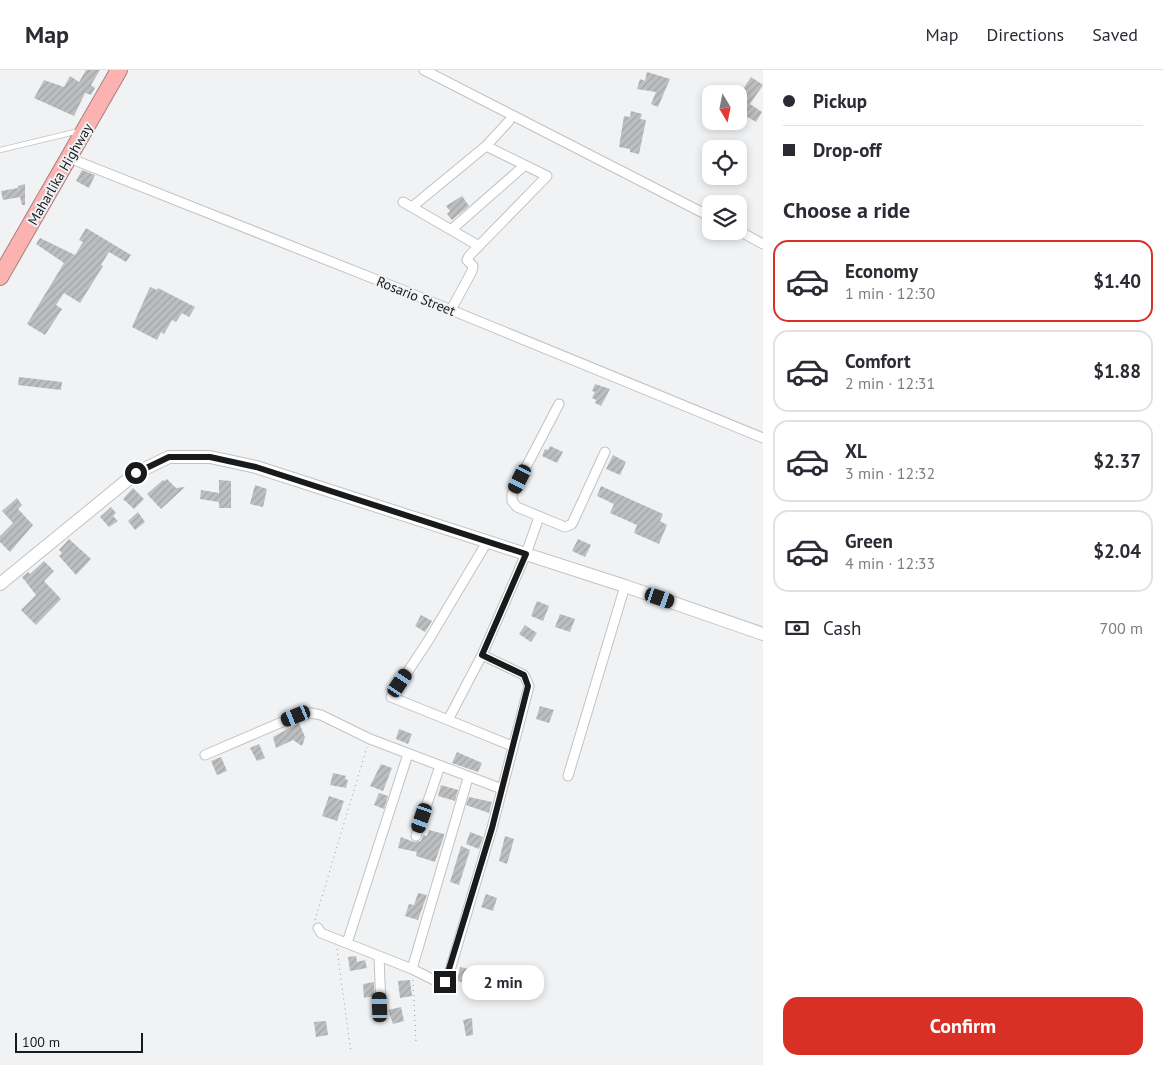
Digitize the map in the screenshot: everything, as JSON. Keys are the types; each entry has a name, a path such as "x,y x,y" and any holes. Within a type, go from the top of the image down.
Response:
{"highway":[{"name":"Maharlika Highway","path":"0,277 119,70"}],"street":[{"path":"424,70 702,212"},
{"path":"412,207 486,146 509,121"},
{"path":"451,310 472,272 473,266 467,260 547,176 486,146"},
{"name":"Rosario Street","path":"68,158 451,310 763,438"},
{"path":"451,230 525,165"},
{"path":"404,202 479,246"},
{"path":"747,236 763,244"},
{"path":"559,404 512,494 512,501 517,507 565,527 572,524 605,452"},
{"path":"0,584 136,473 169,457 210,457 256,467 625,586 763,634"},
{"path":"448,720 482,655 526,554 539,517"},
{"path":"487,542 428,641 391,698 512,746"},
{"path":"568,776 625,586"},
{"path":"318,928 321,933 412,969 438,982 445,982 502,789 528,682 524,675 482,655"},
{"path":"205,755 296,716 311,713 320,715 370,739 468,778 502,789"},
{"path":"348,943 408,754"},
{"path":"416,836 440,766"},
{"path":"412,969 468,778"},
{"path":"379,956 380,1007"}],"lane":[{"path":"0,150 85,130"}],"path":[{"path":"318,928 314,918 370,739"},
{"path":"336,939 351,1053"},
{"path":"412,969 416,1042"}],"building":[{"path":"86,70 100,70 91,85 95,88 91,95 85,93 74,116 34,98 44,80 64,87 70,76 79,82"},
{"path":"647,72 670,79 658,107 651,104 656,92 637,89 640,79 645,81"},
{"path":"751,77 763,85 750,104 762,112 756,122 748,117 748,85 746,85"},
{"path":"631,111 642,114 640,119 646,120 639,154 630,152 630,149 619,147 624,116 630,117"},
{"path":"82,170 95,175 89,188 76,181"},
{"path":"25,184 25,205 22,205 20,197 3,200 1,191 18,188 19,193 18,186"},
{"path":"462,196 469,206 452,220 447,214 450,211 446,206"},
{"path":"86,228 131,255 126,262 109,252 101,265 103,266 80,303 64,293 56,305 62,309 45,335 27,324 64,263 36,244 40,238 75,255 83,242 79,240"},
{"path":"150,287 157,290 158,288 195,307 189,317 182,313 176,322 172,320 164,334 161,332 157,340 132,327"},
{"path":"19,377 62,382 61,390 18,385"},
{"path":"595,384 610,389 601,406 595,403 596,400 592,398 595,392 592,391"},
{"path":"550,446 563,452 557,463 542,456 545,449 548,450"},
{"path":"613,455 626,462 620,475 606,469"},
{"path":"167,479 176,488 185,487 161,509 147,494 163,480"},
{"path":"219,480 231,481 231,508 219,508 219,502 200,499 201,490 219,493"},
{"path":"255,485 267,489 263,507 250,504"},
{"path":"601,486 663,514 660,521 667,525 659,544 634,533 637,525 610,513 614,504 597,496"},
{"path":"133,488 144,499 134,509 123,499"},
{"path":"17,498 22,505 18,509 33,525 10,552 0,542 0,536 13,523 2,511"},
{"path":"111,507 116,513 113,516 118,521 109,527 100,517"},
{"path":"138,512 145,522 135,530 128,521"},
{"path":"69,539 91,559 76,575 59,556 62,553 59,550"},
{"path":"578,539 591,545 585,557 572,551"},
{"path":"44,561 54,571 44,581 61,599 36,625 21,610 36,595 22,577 28,572 30,574"},
{"path":"537,601 549,606 543,621 531,616"},
{"path":"560,614 575,619 570,632 555,627"},
{"path":"421,615 432,621 425,632 415,626"},
{"path":"525,625 537,633 531,642 519,634"},
{"path":"540,706 554,710 549,723 536,719"},
{"path":"299,723 305,737 302,746 293,740 276,748 273,737"},
{"path":"399,729 412,734 408,744 396,739"},
{"path":"259,744 265,758 257,761 250,748"},
{"path":"457,752 482,763 478,772 452,763"},
{"path":"221,757 227,771 217,775 211,761"},
{"path":"381,764 392,768 383,791 370,786"},
{"path":"333,773 346,776 345,779 348,780 346,788 330,785"},
{"path":"441,785 458,790 455,801 438,796"},
{"path":"379,793 388,796 384,809 374,805"},
{"path":"329,796 344,801 337,821 322,816"},
{"path":"469,797 492,802 489,813 466,805"},
{"path":"429,830 444,834 435,862 416,856 417,852 398,848 401,837 414,842 421,841 423,835 427,836"},
{"path":"470,832 483,837 479,849 466,844"},
{"path":"505,836 514,839 507,864 499,861"},
{"path":"461,846 470,850 459,885 450,882"},
{"path":"418,893 427,895 418,920 405,916 409,904 414,905"},
{"path":"486,894 497,898 493,911 481,907"},
{"path":"356,956 357,962 365,960 367,968 350,971 348,957"},
{"path":"460,967 473,970 470,984 457,981"},
{"path":"410,980 412,996 400,998 398,981"},
{"path":"374,982 374,996 364,998 363,984"},
{"path":"401,1007 404,1021 393,1024 388,1010"},
{"path":"472,1018 473,1035 466,1036 463,1020"},
{"path":"326,1021 328,1035 316,1037 314,1022"}],"route":[{"path":"136,473 169,457 210,457 256,467 526,554 482,655 524,675 527,678 528,686 492,828 445,982"}]}
